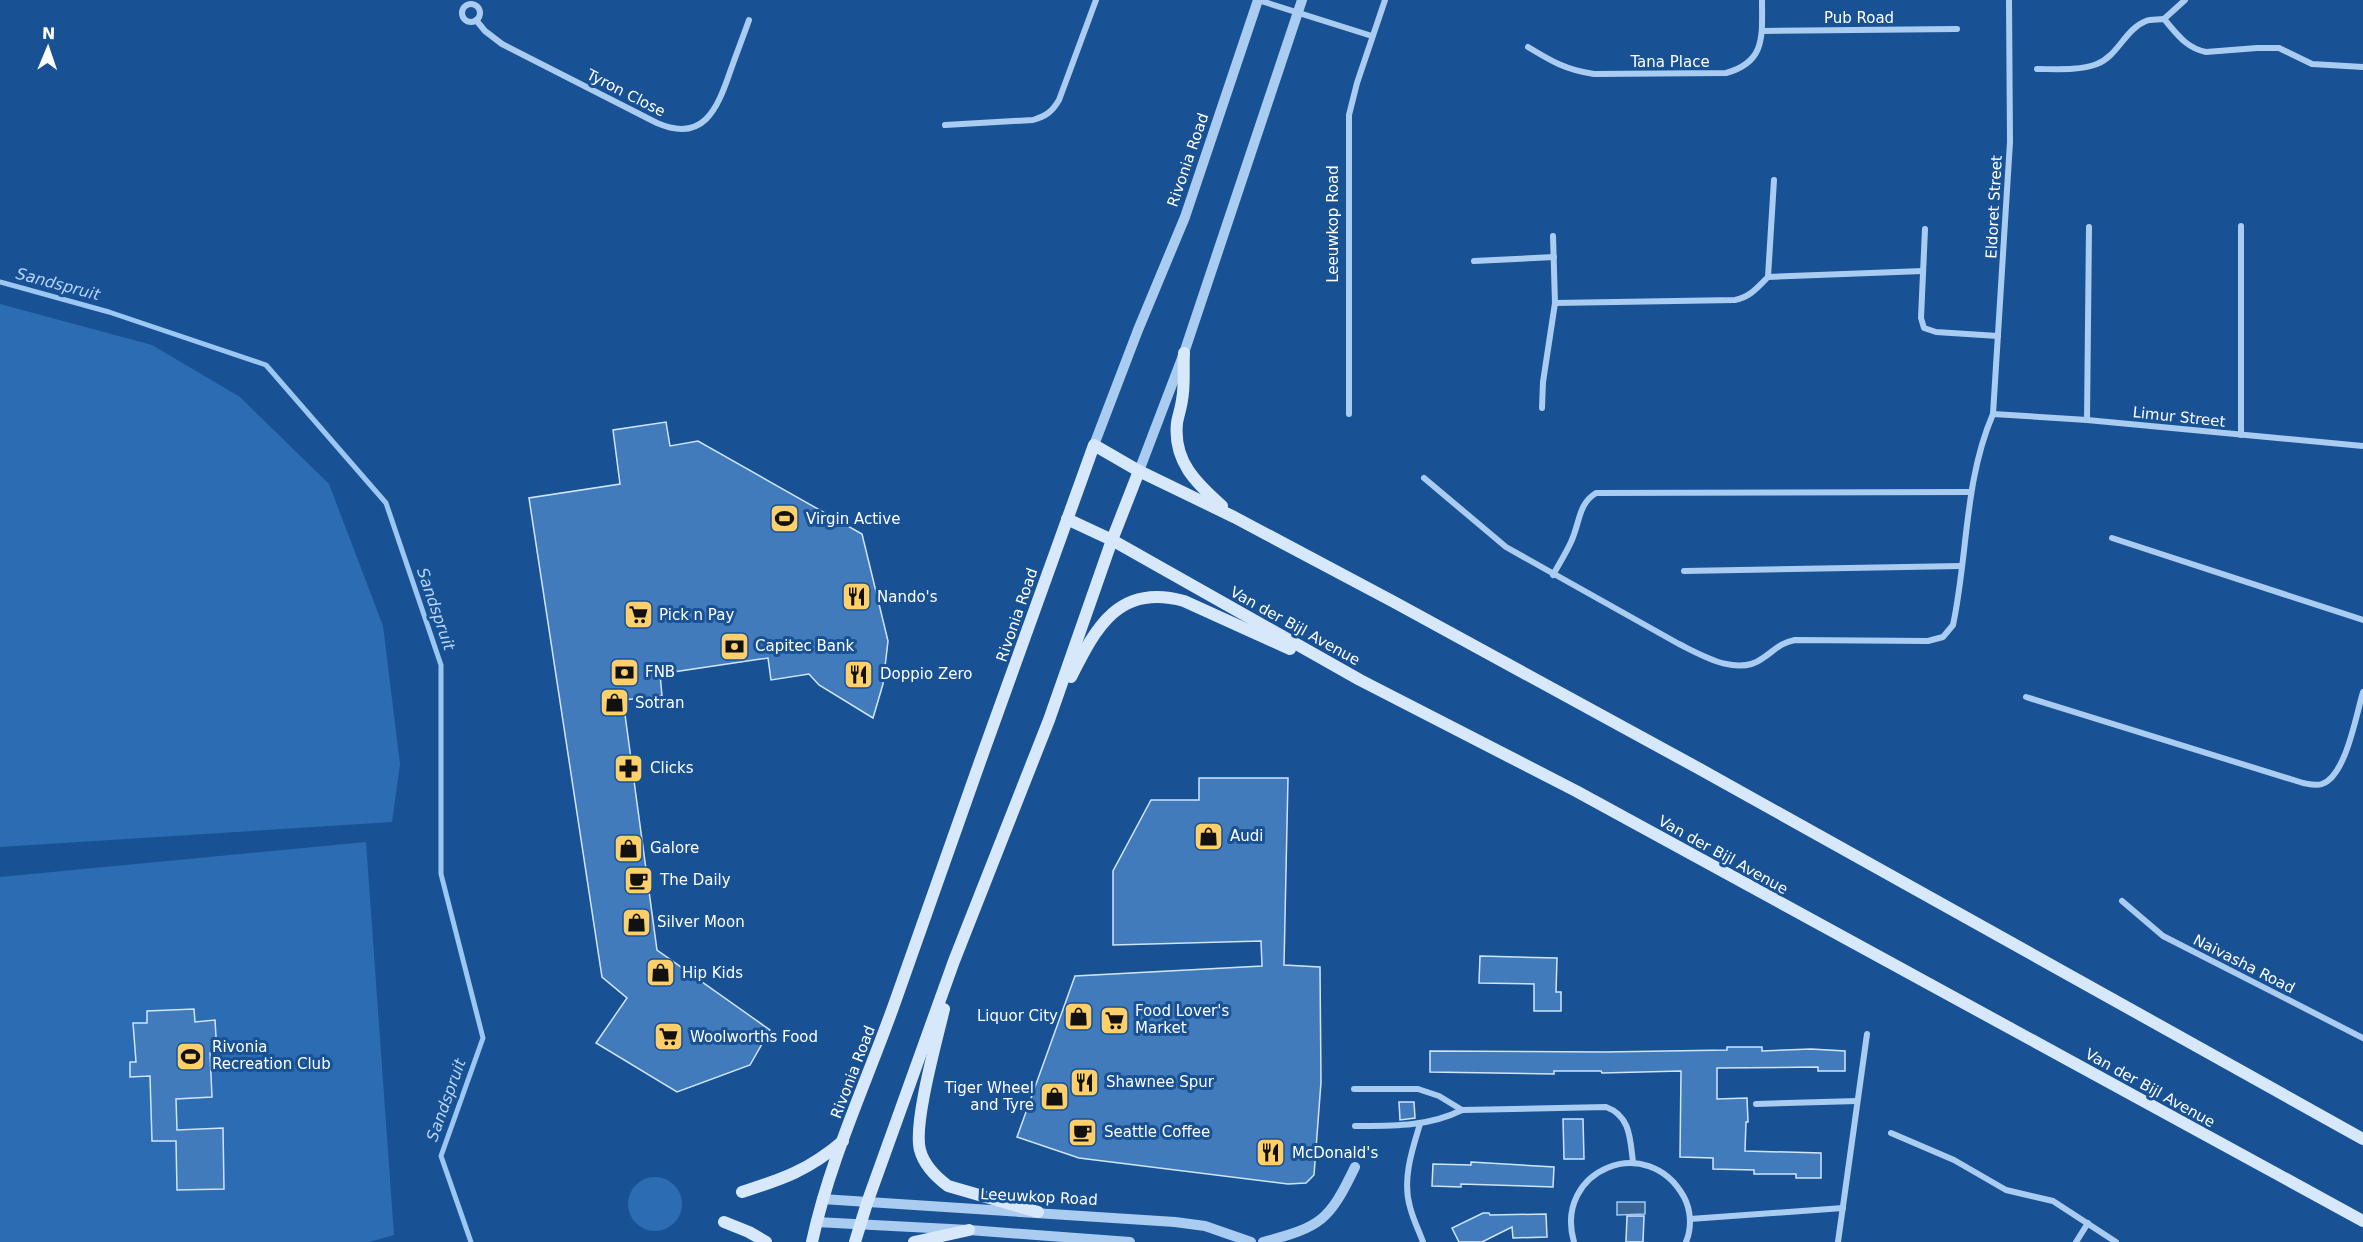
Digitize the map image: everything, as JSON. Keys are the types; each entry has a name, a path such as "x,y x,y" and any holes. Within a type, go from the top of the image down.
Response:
{"main road":[{"path":"1184,353 1183,399 1177,422 1177,439 1182,460 1200,486 1234,517"},
{"path":"1094,445 1139,471 1234,517 1698,768 2363,1139"},
{"name":"Rivonia Road","path":"812,1242 822,1199 886,1027 1094,445"},
{"path":"855,1242 954,961 1049,720 1112,540 1139,471"},
{"name":"Van der Bijl Avenue","path":"1067,519 1112,540 1360,680 1576,791 2363,1221"},
{"path":"1049,720 1090,639 1099,626 1124,604 1139,598 1154,596 1169,596 1184,601 1360,680"},
{"path":"954,961 920,1121 920,1150 938,1179 948,1186 1038,1212"},
{"path":"742,1192 803,1171 822,1159 844,1140"},
{"path":"724,1222 766,1242"},
{"path":"914,1242 969,1230"}],"street":[{"path":"464,0 462,15 465,21 476,20 479,11 475,3 464,8"},
{"path":"945,125 1033,120 1044,117 1052,111 1059,100 1096,0"},
{"path":"1258,0 1372,36"},
{"name":"Rivonia Road","path":"1094,445 1185,217 1258,0"},
{"path":"1139,471 1184,353 1302,0"},
{"name":"Leeuwkop Road","path":"1349,414 1348,129 1352,103 1385,0"},
{"name":"Tana Place","path":"1528,48 1558,65 1574,71 1594,74 1716,75 1741,69 1750,63 1759,48 1762,31 1762,0"},
{"name":"Eldoret Street","path":"1424,478 1506,548 1705,657 1724,664 1751,664 1763,658 1783,642 1795,640 1928,641 1943,637 1953,625 1971,492 1979,452 1993,414 2010,142 2009,0"},
{"path":"2037,69 2082,68 2098,64 2115,53 2138,27 2145,22 2164,20 2185,0"},
{"name":"Tyron Close","path":"476,20 493,37 516,51 657,123 678,129 694,128 717,107 749,20"},
{"path":"2164,20 2184,42 2206,52 2279,48 2312,64 2363,67"},
{"name":"Pub Road","path":"1762,31 1957,29"},
{"path":"1555,303 1744,298 1768,277 1774,180"},
{"path":"2241,226 2241,435"},
{"path":"2087,420 2089,227"},
{"path":"1925,229 1921,318 1924,327 1936,332 1998,336"},
{"path":"1542,408 1543,381 1555,303 1553,236"},
{"path":"1474,261 1554,257"},
{"path":"1768,277 1923,271"},
{"name":"Limur Street","path":"1993,414 2087,420 2363,446"},
{"path":"1553,575 1571,541 1583,504 1596,493 1971,492"},
{"path":"2112,538 2363,620"},
{"path":"1684,571 1961,566"},
{"path":"2026,697 2313,785 2322,784 2332,778 2340,766 2363,693"},
{"name":"Naivasha Road","path":"2122,901 2163,936 2363,1038"},
{"path":"1838,1242 1867,1034"},
{"path":"1353,1089 1418,1089 1439,1096 1462,1110"},
{"path":"1756,1104 1857,1101"},
{"path":"1355,1126 1420,1124 1443,1119 1462,1110 1606,1107 1615,1111 1627,1125 1633,1162"},
{"path":"1420,1124 1410,1159 1407,1194 1424,1242"},
{"path":"1891,1133 1954,1160 2006,1190 2053,1201 2116,1242"},
{"path":"1574,1242 1570,1221 1574,1203 1583,1186 1597,1173 1614,1165 1633,1162 1650,1166 1666,1174 1679,1187 1687,1202 1690,1219 1686,1242"},
{"path":"1263,1242 1296,1233 1316,1223 1330,1212 1339,1200 1355,1167"},
{"name":"Leeuwkop Road","path":"822,1199 1174,1222 1205,1226 1251,1242"},
{"path":"1690,1219 1843,1208"},
{"path":"816,1222 861,1223 1130,1242"},
{"path":"2076,1242 2088,1223"}],"shaded area":[{"path":"0,304 152,345 240,397 329,484 383,626 400,764 392,822 0,847"},
{"name":"Rivonia Recreation Club","path":"366,842 394,1235 369,1242 0,1242 0,877"},
{"path":"655,1177 665,1179 674,1185 680,1194 682,1204 680,1214 674,1223 665,1229 655,1231 645,1229 636,1223 630,1214 628,1204 630,1194 636,1185 645,1179"},
{"path":"1617,1202 1645,1202 1645,1214 1617,1215"}],"building":[{"path":"666,422 670,446 698,441 862,534 888,641 883,684 873,718 819,685 809,674 771,680 768,658 660,674 662,696 623,700 657,950 770,1030 750,1065 677,1092 596,1043 627,998 602,977 529,498 620,484 613,430"},
{"path":"1199,778 1288,778 1284,965 1320,967 1321,1082 1314,1175 1306,1183 1288,1184 1079,1158 1017,1137 1075,976 1262,966 1261,941 1113,945 1113,871 1151,800 1199,800"},
{"path":"1480,956 1557,958 1556,992 1561,992 1561,1011 1534,1011 1534,984 1479,983"},
{"path":"194,1009 195,1022 215,1020 217,1053 210,1053 212,1097 176,1099 177,1130 223,1128 224,1189 177,1190 176,1141 152,1141 150,1076 130,1077 130,1062 136,1062 133,1023 147,1023 147,1011"},
{"path":"1727,1047 1762,1047 1762,1051 1811,1049 1845,1051 1845,1071 1818,1071 1818,1067 1717,1068 1717,1099 1747,1098 1748,1122 1746,1122 1745,1151 1821,1153 1821,1178 1796,1178 1796,1174 1754,1174 1754,1170 1713,1169 1713,1158 1680,1157 1681,1071 1602,1073 1601,1071 1554,1071 1554,1074 1430,1072 1430,1051 1605,1052 1727,1050"},
{"path":"1399,1102 1414,1102 1415,1118 1400,1120"},
{"path":"1563,1119 1583,1119 1584,1159 1564,1159"},
{"path":"1471,1162 1554,1167 1553,1187 1461,1184 1461,1187 1432,1186 1433,1164 1471,1165"},
{"path":"1483,1213 1490,1215 1546,1214 1547,1237 1513,1238 1512,1227 1482,1242 1459,1242 1452,1228"},
{"path":"1627,1216 1644,1216 1643,1242 1626,1242"}],"waterway":[{"name":"Sandspruit","path":"0,282 109,312 266,365 386,503 441,665 441,874 483,1038 441,1156 471,1242"}],"place":[{"name":"Virgin Active","path":"785,519"},
{"name":"Nando's","path":"856,597"},
{"name":"Pick n Pay","path":"638,615"},
{"name":"Capitec Bank","path":"734,646"},
{"name":"FNB","path":"624,672"},
{"name":"Doppio Zero","path":"859,674"},
{"name":"Sotran","path":"614,703"},
{"name":"Clicks","path":"629,768"},
{"name":"Audi","path":"1209,836"},
{"name":"Galore","path":"629,848"},
{"name":"The Daily","path":"639,880"},
{"name":"Silver Moon","path":"636,922"},
{"name":"Hip Kids","path":"661,973"},
{"name":"Liquor City","path":"1079,1016"},
{"name":"Food Lover's Market","path":"1114,1020"},
{"name":"Woolworths Food","path":"669,1037"},
{"name":"Rivonia Recreation Club","path":"191,1056"},
{"name":"Shawnee Spur","path":"1085,1082"},
{"name":"Tiger Wheel and Tyre","path":"1055,1097"},
{"name":"Seattle Coffee","path":"1083,1132"},
{"name":"McDonald's","path":"1271,1153"}]}
